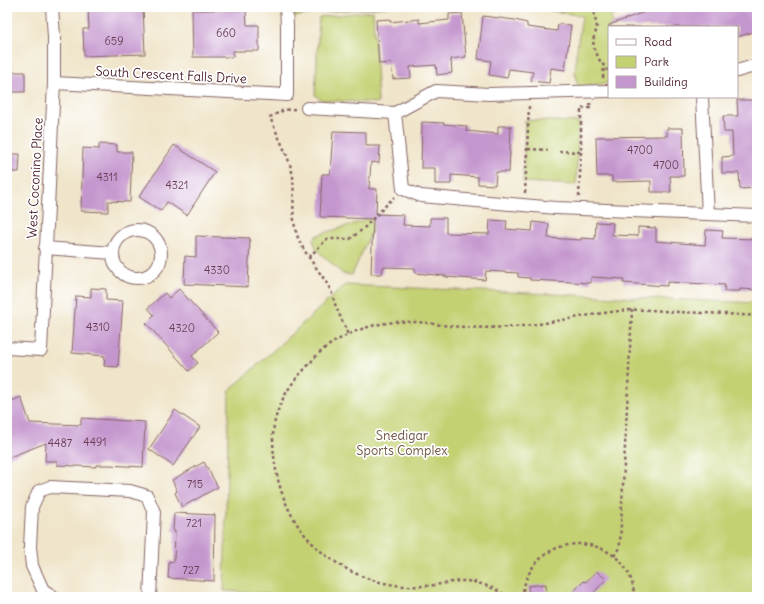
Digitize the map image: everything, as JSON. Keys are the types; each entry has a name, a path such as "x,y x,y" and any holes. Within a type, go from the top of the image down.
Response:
{"street":[{"name":"West Coconino Place","path":"7,348 41,350 54,84 52,7"},
{"name":"South Crescent Falls Drive","path":"54,84 287,95 288,26 286,7"},
{"path":"738,70 757,65"},
{"path":"308,108 395,113 436,91 489,94 608,91"},
{"path":"702,98 708,214"},
{"path":"395,113 403,189 422,196 525,206 757,216"},
{"path":"140,229 155,237 159,244 161,260 157,268 151,274 136,278 122,273 114,261 113,253 114,246 124,233 131,230 140,229"},
{"path":"45,248 113,253"},
{"path":"54,597 43,590 32,566 30,547 32,507 39,491 50,487 130,491 147,496 154,512 150,597"}],"path":[{"path":"593,7 597,28 593,40 594,48 600,61 608,71"},
{"path":"578,209 581,152 581,108 591,108 588,92"},
{"path":"525,206 530,93"},
{"path":"308,108 284,110 270,117 288,160 293,177 293,211 299,240 331,291 335,305 348,335"},
{"path":"528,149 548,150"},
{"path":"559,151 581,152"},
{"path":"309,256 327,239 350,239 363,229 403,189"},
{"path":"614,556 620,543 632,310"},
{"path":"509,597 486,586 465,581 426,586 407,586 391,585 360,576 346,569 314,545 304,535 282,496 274,463 273,437 277,414 287,391 296,378 325,348 366,327 391,322 474,327 514,327 632,310 757,316"},
{"path":"522,597 525,580 541,557 557,548 568,545 584,545 602,549 614,556 628,573 633,586 634,597"}],"green space":[{"path":"293,7 386,7 315,13 294,17"},
{"path":"530,7 632,7 611,16 614,26 608,26 608,83 578,87 575,73 576,55 582,16"},
{"path":"373,11 378,103 321,100 315,95 319,17"},
{"path":"525,120 579,122 576,185 523,182"},
{"path":"365,214 379,214 352,275 343,274 317,250 313,240 317,235 363,221"},
{"name":"Snedigar Sports Complex","path":"345,285 757,303 757,597 311,597 224,591 229,391"}],"building":[{"path":"143,7 145,54 84,56 83,29 89,29 88,8"},
{"path":"658,7 757,7 757,31 738,37 738,26 609,25"},
{"path":"192,10 246,10 247,25 259,25 259,51 233,51 233,57 193,57"},
{"path":"462,13 466,57 451,59 452,73 437,75 436,65 410,67 411,78 393,79 391,63 379,64 376,20 390,19 390,22 419,19 419,23 449,20 449,14"},
{"path":"483,16 515,20 527,23 527,27 557,31 558,24 571,25 565,70 551,68 549,83 531,81 533,72 509,69 507,78 489,75 491,61 478,59"},
{"path":"7,72 25,72 25,92 7,92"},
{"path":"737,100 757,100 757,188 740,189 739,173 722,173 722,157 733,156 732,132 724,132 723,116 738,116"},
{"path":"422,122 467,126 466,131 498,134 498,126 511,126 509,172 496,172 495,185 478,184 478,177 451,175 451,184 435,184 435,168 421,168"},
{"path":"667,128 683,128 684,176 670,176 671,192 651,192 651,181 612,182 612,176 597,176 596,137 667,136"},
{"path":"333,131 366,132 366,146 380,146 379,163 371,162 369,189 377,189 376,214 404,215 403,225 430,226 430,218 446,218 446,233 489,234 490,220 507,221 506,229 532,231 533,222 549,224 548,238 581,240 581,238 595,239 596,222 613,223 612,235 638,236 638,227 656,228 656,241 705,245 706,230 723,231 722,238 757,239 757,290 740,289 740,291 724,291 725,285 667,282 667,286 623,283 624,279 591,277 591,283 530,280 530,278 518,277 518,273 486,271 485,280 415,273 415,268 383,267 382,274 371,274 373,219 320,217 322,174 330,174"},
{"path":"99,144 117,145 117,152 132,152 130,202 108,201 108,212 81,211 83,148 99,149"},
{"path":"174,145 215,172 187,215 167,202 161,211 139,197"},
{"path":"7,154 20,154 19,172 7,172"},
{"path":"196,236 250,238 248,287 184,284 185,256 196,257"},
{"path":"91,288 106,289 106,300 123,301 118,367 104,366 105,356 72,353 76,296 91,297"},
{"path":"179,289 218,332 192,356 198,363 189,371 146,323 154,315 148,308 165,293 169,298"},
{"path":"21,397 30,423 81,425 81,418 145,422 143,467 109,465 96,465 96,467 57,465 57,461 45,461 46,443 7,458 7,403"},
{"path":"175,410 200,427 173,466 149,449"},
{"path":"204,462 218,487 182,507 175,493 177,491 172,480"},
{"path":"174,513 215,515 214,581 168,578 169,561 174,562"},
{"path":"596,571 606,579 590,597 568,597 584,581 586,582"},
{"path":"546,584 547,597 529,597 528,586"}]}
